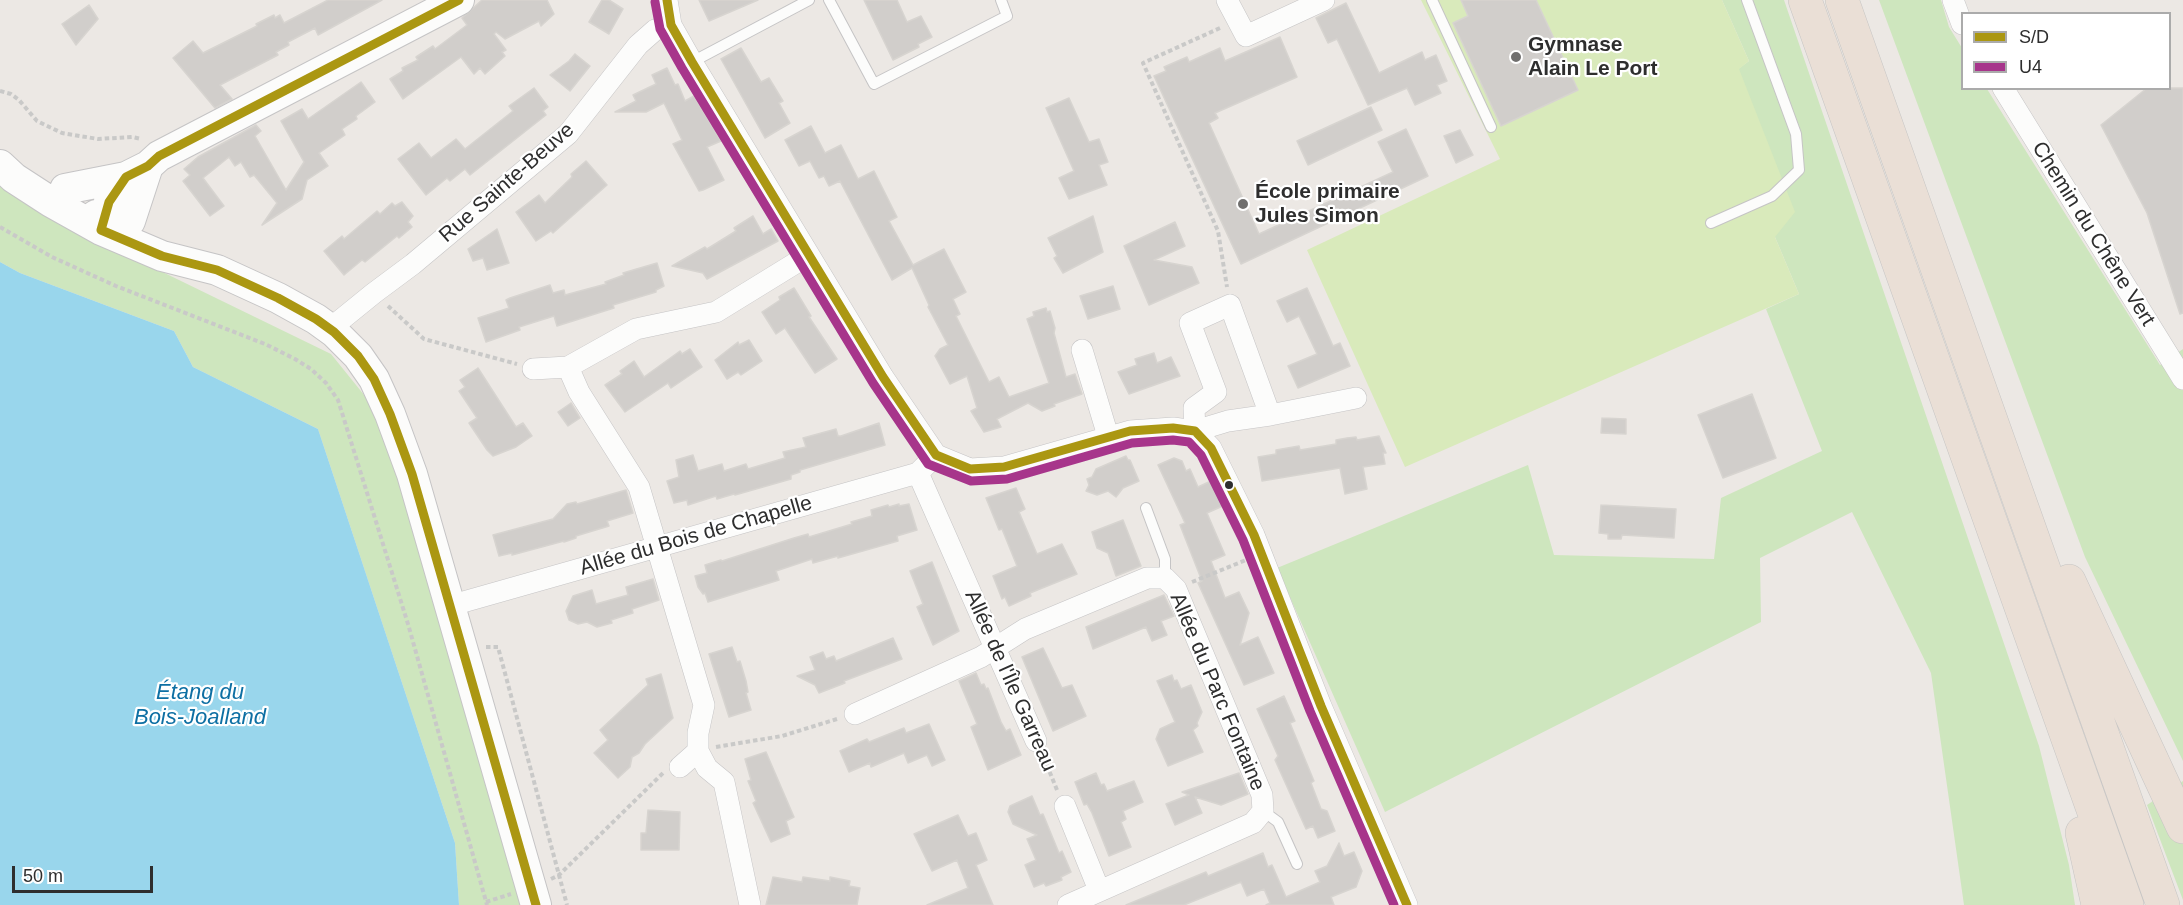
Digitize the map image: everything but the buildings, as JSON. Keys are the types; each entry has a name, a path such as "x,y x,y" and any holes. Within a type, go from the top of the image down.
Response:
{"highway":[{"path":"1805,0 2127,905"},
{"path":"1842,0 2163,905"},
{"path":"1965,346 1998,387 2068,578 2183,826"},
{"path":"2075,758 2074,798 2098,905"}],"street":[{"path":"58,195 140,161 159,156 459,0"},
{"path":"667,0 671,25 692,62 807,256 883,377 936,455 970,469 1004,467 1130,431 1162,429 1195,431 1228,421 1356,398"},
{"path":"1227,0 1246,36 1324,0"},
{"path":"1953,0 1961,21"},
{"name":"Rue Sainte-Beuve","path":"334,332 337,324 413,264 568,134 638,45 655,30 671,25"},
{"name":"Chemin du Chêne Vert","path":"2003,90 2183,379"},
{"path":"0,145 58,195"},
{"path":"110,220 140,161"},
{"path":"0,165 14,178 58,195 110,220 176,243 217,270 278,298 316,319 334,332 358,356 374,379 390,414 412,474 533,897"},
{"path":"533,369 568,367 636,329 716,312 807,256"},
{"path":"1228,421 1190,323 1230,305 1270,415"},
{"path":"1082,350 1108,436"},
{"path":"568,367 579,392 639,487 704,705 698,733 698,751 707,768 724,782 750,905"},
{"path":"1216,392 1194,408 1195,431 1211,448 1254,535 1321,706 1407,905"},
{"name":"Allée du Bois de Chapelle","path":"449,606 918,473 936,455"},
{"name":"Allée de l'Île Garreau","path":"918,473 1036,741"},
{"name":"Allée du Parc Fontaine","path":"855,714 981,657 1025,629 1147,578 1170,584 1262,795 1263,811 1253,823 1068,905"},
{"path":"680,767 698,751"},
{"path":"1065,806 1099,890"}],"lane":[{"path":"692,62 809,0"},
{"path":"829,0 874,84 1007,16 1001,0"},
{"path":"1432,0 1491,127"},
{"path":"1711,223 1772,196 1799,170 1796,134 1747,0"},
{"path":"1146,508 1165,559 1170,584"},
{"path":"1263,811 1278,822 1297,864"}],"path":[{"path":"1230,305 1218,231 1143,63 1237,20"},
{"path":"0,91 11,94 19,100 37,121 62,133 98,139 132,137 140,161"},
{"path":"0,226 52,257 116,286 265,344 311,369 326,383 338,400 405,614 487,903 533,897 559,875 666,771 680,767"},
{"path":"374,293 423,339 533,369"},
{"path":"1170,584 1261,555"},
{"path":"461,648 466,646 498,647 567,905"},
{"path":"728,745 782,736 855,714"},
{"name":"Allée de l'Île Garreau","path":"1036,741 1065,806"}],"green space":[{"path":"1421,0 1722,0 1749,61 1739,69 1795,212 1775,237 1799,294 1405,467 1307,250 1500,159"},
{"path":"1722,0 1784,0 2039,746 2069,865 2075,905 1964,905 1931,673 1852,512 1760,558 1761,622 1385,812 1277,568 1528,465 1554,555 1714,559 1721,498 1822,451 1766,309 1799,294 1775,237 1738,69 1749,61"},
{"path":"1879,0 1941,0 1949,27 1961,46 1961,90 1988,90 2160,365 2183,349 2183,761 2085,557"},
{"path":"0,179 68,226 331,354 377,411 415,512 525,905 459,905 455,843 318,429 193,367 174,331 20,273 0,262"},
{"path":"2183,781 2183,900 2147,805"}],"water":[{"name":"Étang du Bois-Joalland","path":"0,262 20,273 174,331 193,367 318,429 455,843 459,905 0,905"}],"transit line":[{"name":"S/D","path":"101,230 109,202 126,177 148,166 159,156 459,0"},
{"name":"S/D","path":"667,0 671,25 692,62 883,377 936,455 970,469 1004,467 1130,431 1173,428 1195,431 1211,448 1254,535 1321,706 1407,905"},
{"name":"U4","path":"655,2 660,29 682,68 873,383 928,464 971,481 1007,479 1132,443 1173,440 1189,442 1201,455 1243,540 1310,711 1394,905"},
{"name":"S/D","path":"101,230 162,256 217,270 278,298 334,332 358,356 374,379 390,414 412,474 536,905"}],"place":[{"name":"Gymnase Alain Le Port","path":"1516,57"},
{"name":"École primaire Jules Simon","path":"1243,204"}]}
